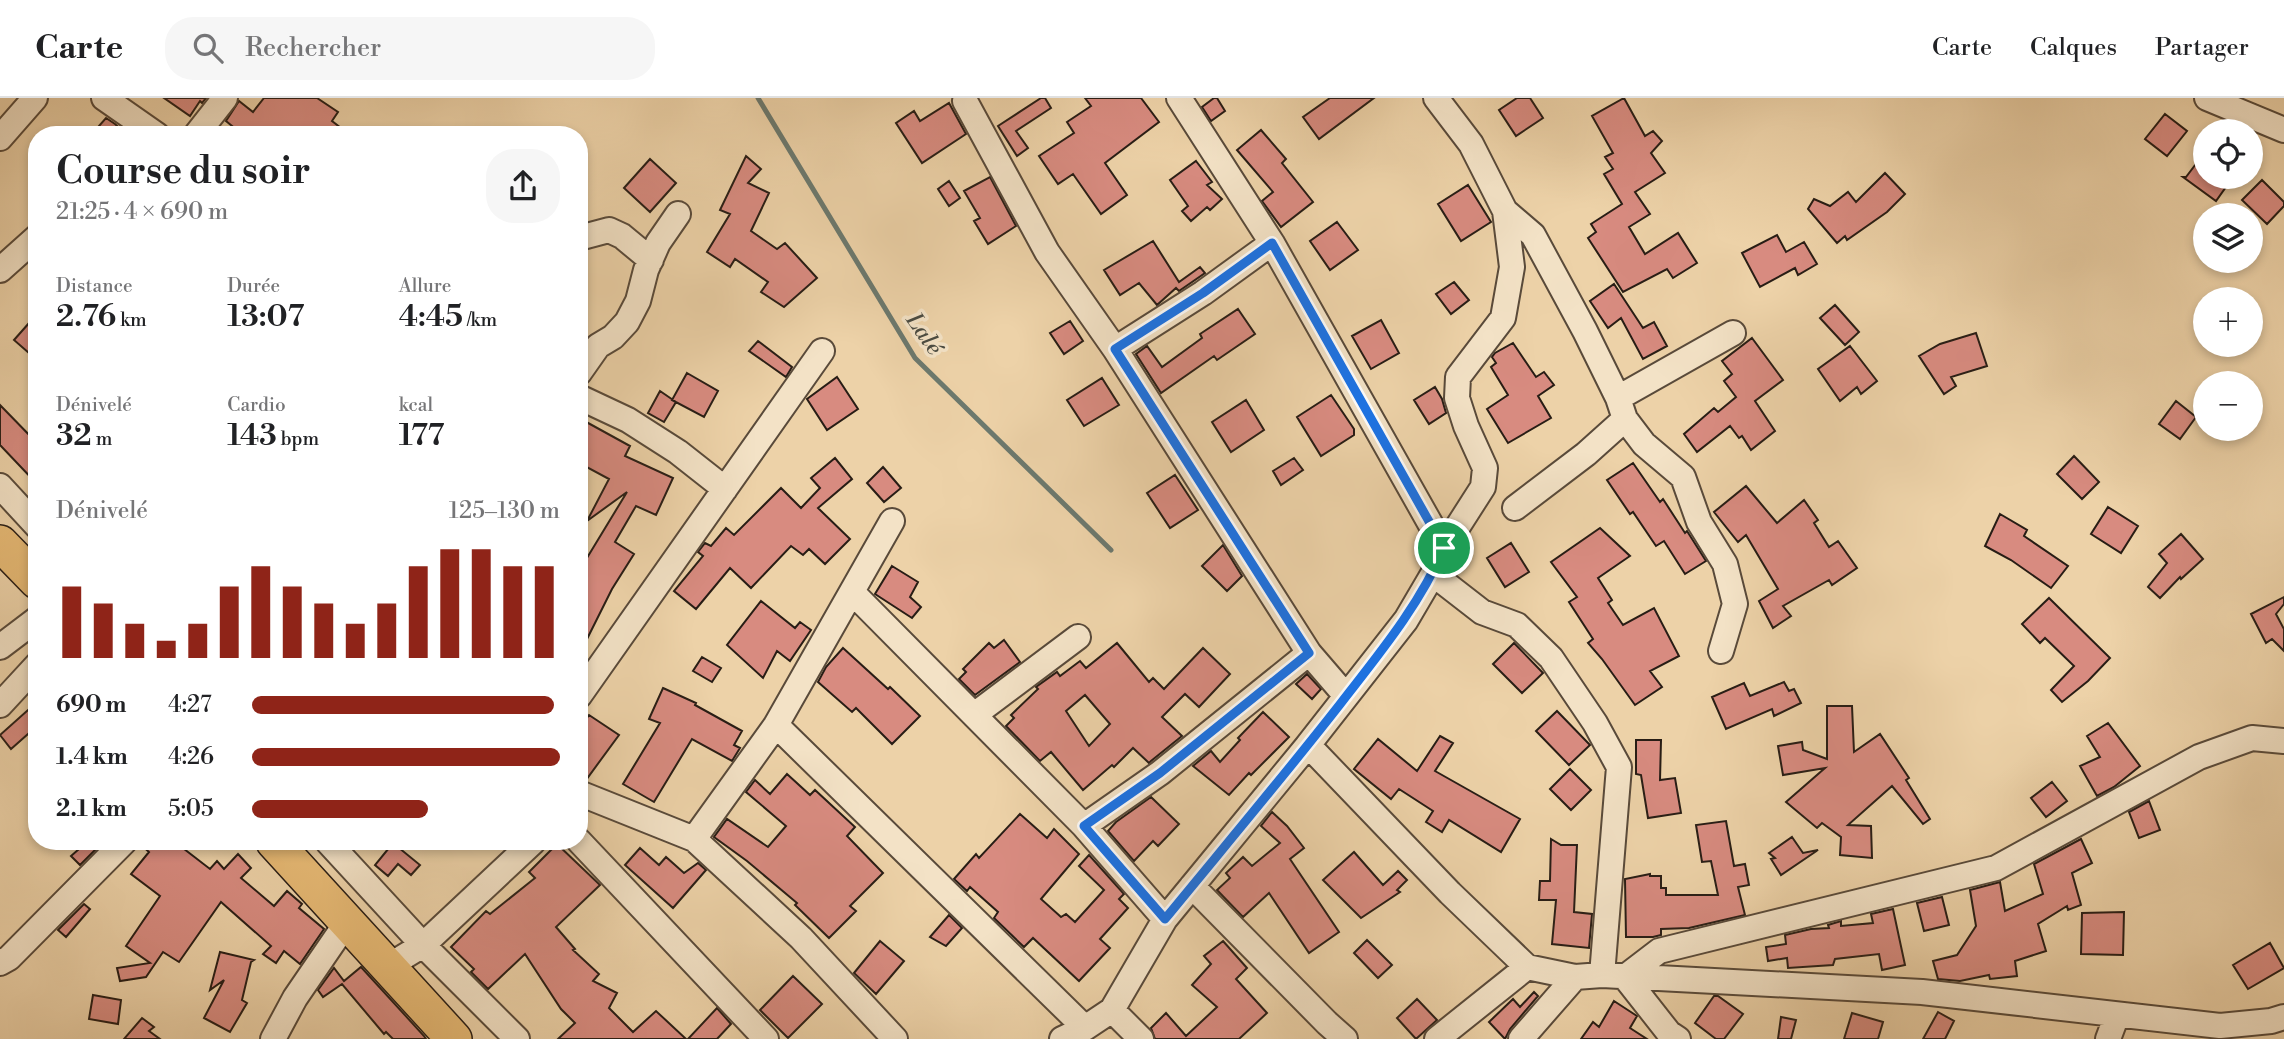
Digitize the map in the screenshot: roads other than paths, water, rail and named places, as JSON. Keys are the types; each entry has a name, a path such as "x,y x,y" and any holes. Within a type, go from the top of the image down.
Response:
{"highway":[{"path":"0,543 28,572"},
{"path":"281,850 454,1039"}],"street":[{"path":"0,138 35,98"},
{"path":"104,98 144,126"},
{"path":"203,126 225,98"},
{"path":"1179,98 1272,243 1444,548"},
{"path":"1062,1039 1085,1028 1111,1010 1165,919 1308,745 1406,620 1433,575 1444,548 1483,487 1485,468 1457,398 1458,377 1503,318 1513,267 1505,211 1471,144 1436,98"},
{"path":"2207,98 2284,130"},
{"path":"965,101 1047,252 1115,349 1309,653 1346,696"},
{"path":"1505,211 1533,236 1622,408 1644,444 1683,477 1699,522 1725,564 1735,604 1721,652"},
{"path":"588,360 598,346 613,337 627,322 638,301 658,243 678,214"},
{"path":"588,236 609,230 622,236 651,260"},
{"path":"1115,349 1203,293 1272,243"},
{"path":"0,270 28,245"},
{"path":"1515,508 1586,454 1622,408 1733,333"},
{"path":"588,683 822,351"},
{"path":"588,401 628,420 678,452 725,489"},
{"path":"0,486 28,516"},
{"path":"694,839 776,725 892,521"},
{"path":"1433,575 1482,612 1517,625 1551,658 1595,723 1619,766 1614,976 1668,1033 1678,1039"},
{"path":"852,593 1084,826 1165,919"},
{"path":"4,637 28,624"},
{"path":"974,715 1078,637"},
{"path":"1084,826 1160,773 1309,653"},
{"path":"0,705 28,675"},
{"path":"776,725 1085,1028"},
{"path":"1614,976 1659,950 1996,868 2199,757 2252,738 2284,741"},
{"path":"1308,745 1450,893 1527,967 1575,977 1614,976 1922,992 2220,1026 2271,1021 2284,1017"},
{"path":"588,797 694,839 801,938 895,1039"},
{"path":"0,963 9,958 116,850"},
{"path":"335,850 423,945 517,1039"},
{"path":"387,967 423,945 524,850"},
{"path":"588,850 766,1039"},
{"path":"1192,886 1326,1023 1345,1039"},
{"path":"274,1039 295,998 346,922"},
{"path":"1437,1039 1527,967"},
{"path":"1521,1039 1575,977"},
{"path":"1111,1010 1141,1039"},
{"path":"2108,1039 2117,1015"}],"waterway":[{"name":"Lalé","path":"758,98 915,358 1111,550"}]}
